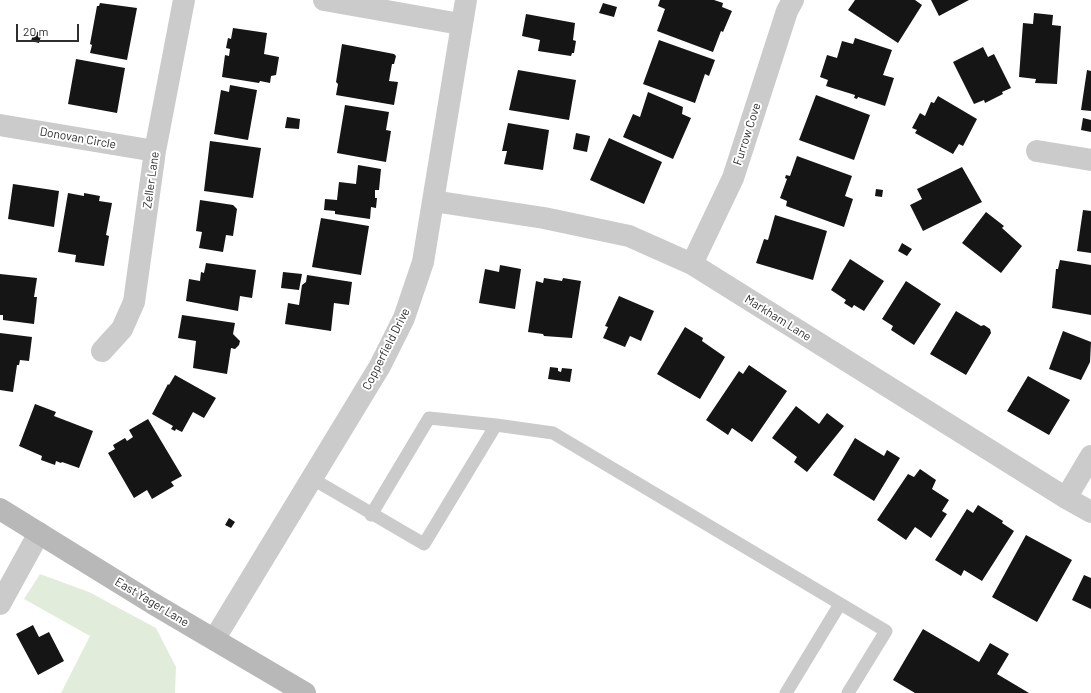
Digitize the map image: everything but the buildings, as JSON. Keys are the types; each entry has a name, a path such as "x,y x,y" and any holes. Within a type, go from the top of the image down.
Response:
{"street":[{"name":"Zeller Lane","path":"102,351 122,329 134,302 155,152 184,0"},
{"path":"324,0 460,24"},
{"name":"Copperfield Drive","path":"215,638 380,366 404,318 423,262 434,202 460,24 466,0"},
{"name":"Furrow Cove","path":"692,264 733,178 787,11 793,0"},
{"name":"Donovan Circle","path":"0,125 155,152"},
{"path":"1036,151 1091,160"},
{"name":"Markham Lane","path":"434,202 544,218 629,236 692,264 1066,498 1091,512"},
{"path":"1066,498 1091,456"},
{"name":"East Yager Lane","path":"0,509 152,603 215,638 305,693"},
{"path":"0,604 39,533"}],"lane":[{"path":"371,514 429,418 553,433 886,630 848,693"},
{"path":"311,478 424,544 496,425"},
{"path":"786,693 840,604"}],"green space":[{"path":"40,574 89,592 156,628 176,667 175,693 61,693 90,636 24,599"}]}
